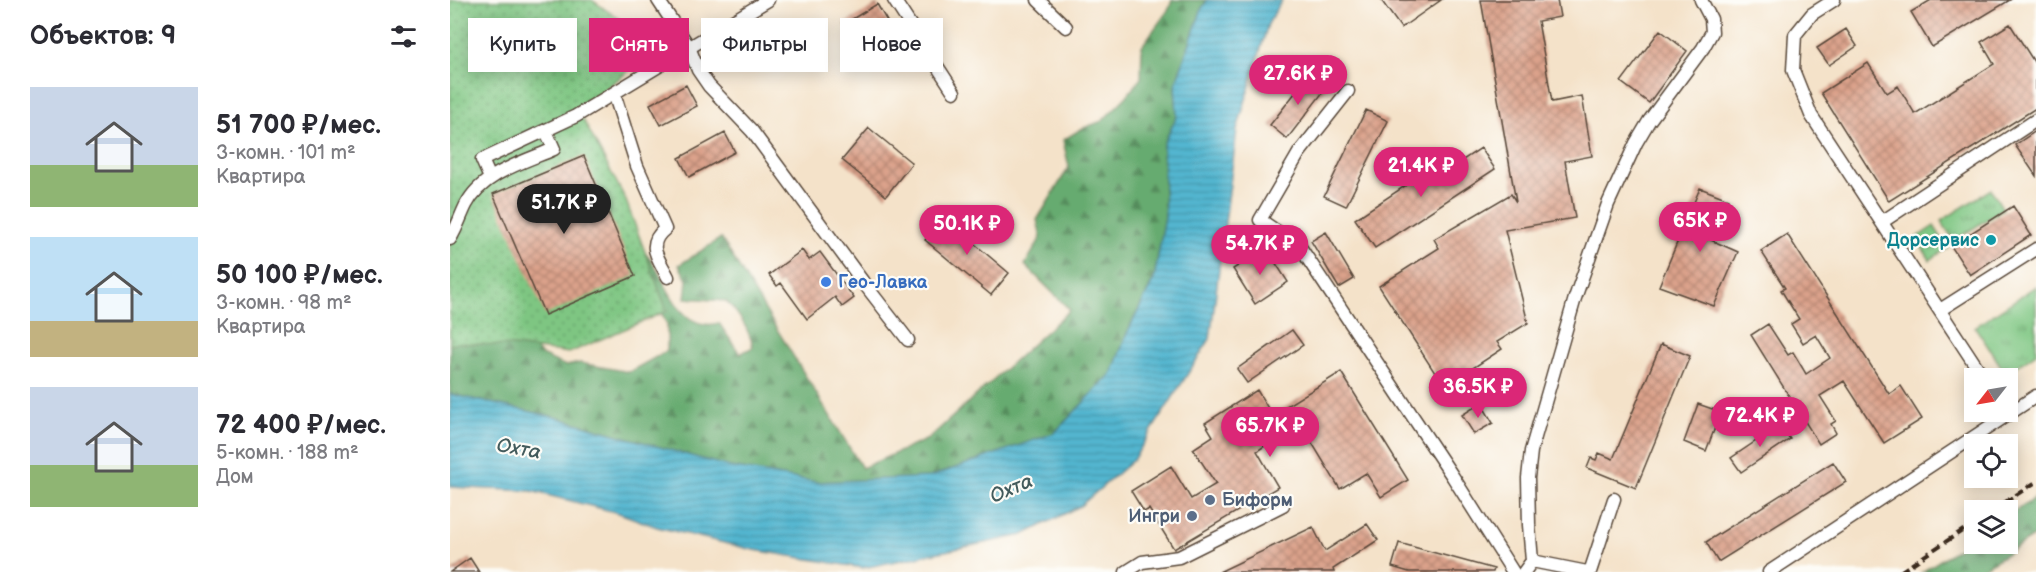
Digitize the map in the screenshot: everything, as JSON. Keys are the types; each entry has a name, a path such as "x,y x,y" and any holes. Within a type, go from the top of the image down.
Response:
{"street":[{"path":"658,0 670,18"},
{"path":"894,0 954,92"},
{"path":"1038,0 1065,27"},
{"path":"1524,572 1532,561 1528,525 1528,478 1531,451 1575,298 1608,204 1636,143 1712,32 1712,19 1701,0"},
{"path":"1834,0 1812,14 1795,35 1793,70 1811,115 1978,368"},
{"path":"759,2 689,47 698,70 709,86 752,131 908,340"},
{"path":"490,178 482,160 546,131 648,72"},
{"path":"1348,91 1299,153 1260,220 1300,247 1453,477 1513,572"},
{"path":"614,93 637,166 665,229 657,235 654,243 656,253 668,277"},
{"path":"1882,222 2036,120"},
{"path":"450,239 459,225 467,204 490,178 554,149 546,131"},
{"path":"1940,310 2036,249"},
{"path":"2018,406 2036,396"},
{"path":"1769,572 1993,422"},
{"path":"1532,561 1589,572 1614,500"},
{"path":"1126,572 1142,562 1179,557 1283,505"}],"green space":[{"path":"450,0 592,0 618,18 589,18 589,72 627,72 578,110 625,198 667,311 569,353 514,346 458,343 450,345"},
{"path":"1172,0 1207,0 1202,8 1175,85 1177,116 1163,145 1165,217 1154,278 1127,333 1112,373 1054,433 930,477 817,482 730,467 555,417 450,394 450,305 519,326 541,355 566,366 580,363 629,372 667,351 667,325 645,278 641,249 656,268 676,304 684,313 693,320 705,324 719,323 740,354 753,347 743,322 726,301 685,298 687,280 679,265 721,238 862,468 928,439 1070,310 1025,265 1041,237 1037,220 1069,167 1063,140 1081,129 1102,121 1141,78 1142,46 1169,9"},
{"path":"1991,189 2003,209 1954,241 1941,221"},
{"path":"1934,226 1948,248 1930,260 1916,238"},
{"path":"2036,286 2036,353 2015,368 2002,368 1975,327"},
{"path":"2036,497 2036,535 2018,546 2018,509"},
{"path":"1964,545 1964,554 2006,554 1977,572 1922,572"}],"water":[{"name":"Охта","path":"1207,0 1282,0 1268,24 1237,130 1210,339 1133,460 1080,506 1023,535 863,568 754,550 657,527 619,513 531,491 450,487 450,394 555,417 730,467 817,482 930,477 1054,433 1112,373 1127,333 1154,279 1165,217 1163,145 1177,116 1175,85 1202,8"}],"building":[{"path":"1381,0 1441,0 1401,28"},
{"path":"1481,0 1557,0 1560,17 1538,21 1552,102 1582,96 1592,156 1565,161 1575,218 1505,230 1528,323 1497,342 1502,349 1444,387 1379,286 1439,248 1434,239 1511,194 1516,202"},
{"path":"1931,0 2010,0 1932,47 1911,12"},
{"path":"877,4 885,18 854,18"},
{"path":"2010,24 2036,65 2036,108 1889,201 1821,93 1868,63 1887,93 1898,86 1915,114 1994,64 1981,42"},
{"path":"1846,29 1857,46 1829,65 1817,48"},
{"path":"1660,30 1687,51 1649,103 1621,82"},
{"path":"1310,74 1327,87 1287,139 1270,125"},
{"path":"686,85 697,106 661,125 650,104"},
{"path":"1366,110 1388,121 1346,206 1324,196"},
{"path":"869,128 912,163 886,196 842,160"},
{"path":"2036,131 2036,176 2015,145"},
{"path":"725,133 735,152 689,177 679,158"},
{"path":"1481,148 1495,169 1375,248 1355,219 1429,170 1434,179"},
{"path":"584,156 635,276 545,315 493,194"},
{"path":"1700,188 1728,199 1711,240 1738,252 1714,306 1659,286"},
{"name":"Дорсервис","path":"2013,206 2031,235 1970,275 1951,246"},
{"path":"944,218 1009,273 991,295 925,240"},
{"path":"1326,232 1354,279 1339,288 1311,241"},
{"path":"1787,234 1889,394 1901,386 1922,419 1884,443 1844,381 1820,396 1836,421 1831,424 1836,433 1819,444 1751,335 1768,324 1788,355 1793,352 1806,374 1830,358 1816,335 1803,343 1791,324 1799,319 1781,290 1785,288 1761,251"},
{"path":"1266,248 1288,282 1255,304 1233,269"},
{"path":"802,250 809,260 820,252 854,298 842,307 835,297 807,319 781,283 777,286 769,275"},
{"path":"1292,330 1303,345 1247,383 1237,369"},
{"path":"1661,344 1690,356 1636,488 1587,468 1591,458 1596,460 1599,453 1613,459"},
{"path":"1341,372 1408,480 1381,497 1366,473 1340,489 1300,423 1257,451 1278,487 1174,549 1149,509 1144,512 1131,491 1171,466 1191,499 1216,484 1193,449 1213,436 1205,423 1257,390 1272,415"},
{"path":"1481,403 1493,423 1474,434 1462,415"},
{"path":"1698,404 1721,412 1706,451 1684,442"},
{"path":"1780,425 1790,439 1741,472 1731,458"},
{"path":"1833,462 1846,482 1718,562 1706,542"},
{"path":"1367,524 1378,540 1333,569 1334,572 1219,572 1313,527 1325,551"},
{"path":"1399,543 1494,569 1493,572 1409,572 1392,567"},
{"path":"470,558 479,572 450,572"}],"railway":[{"path":"2008,500 2036,482"},
{"path":"1900,572 1964,530"}],"place":[{"name":"Дорсервис","path":"1991,240"},
{"name":"Гео-Лавка","path":"826,282"},
{"name":"Биформ","path":"1210,500"},
{"name":"Ингри","path":"1192,516"}]}
